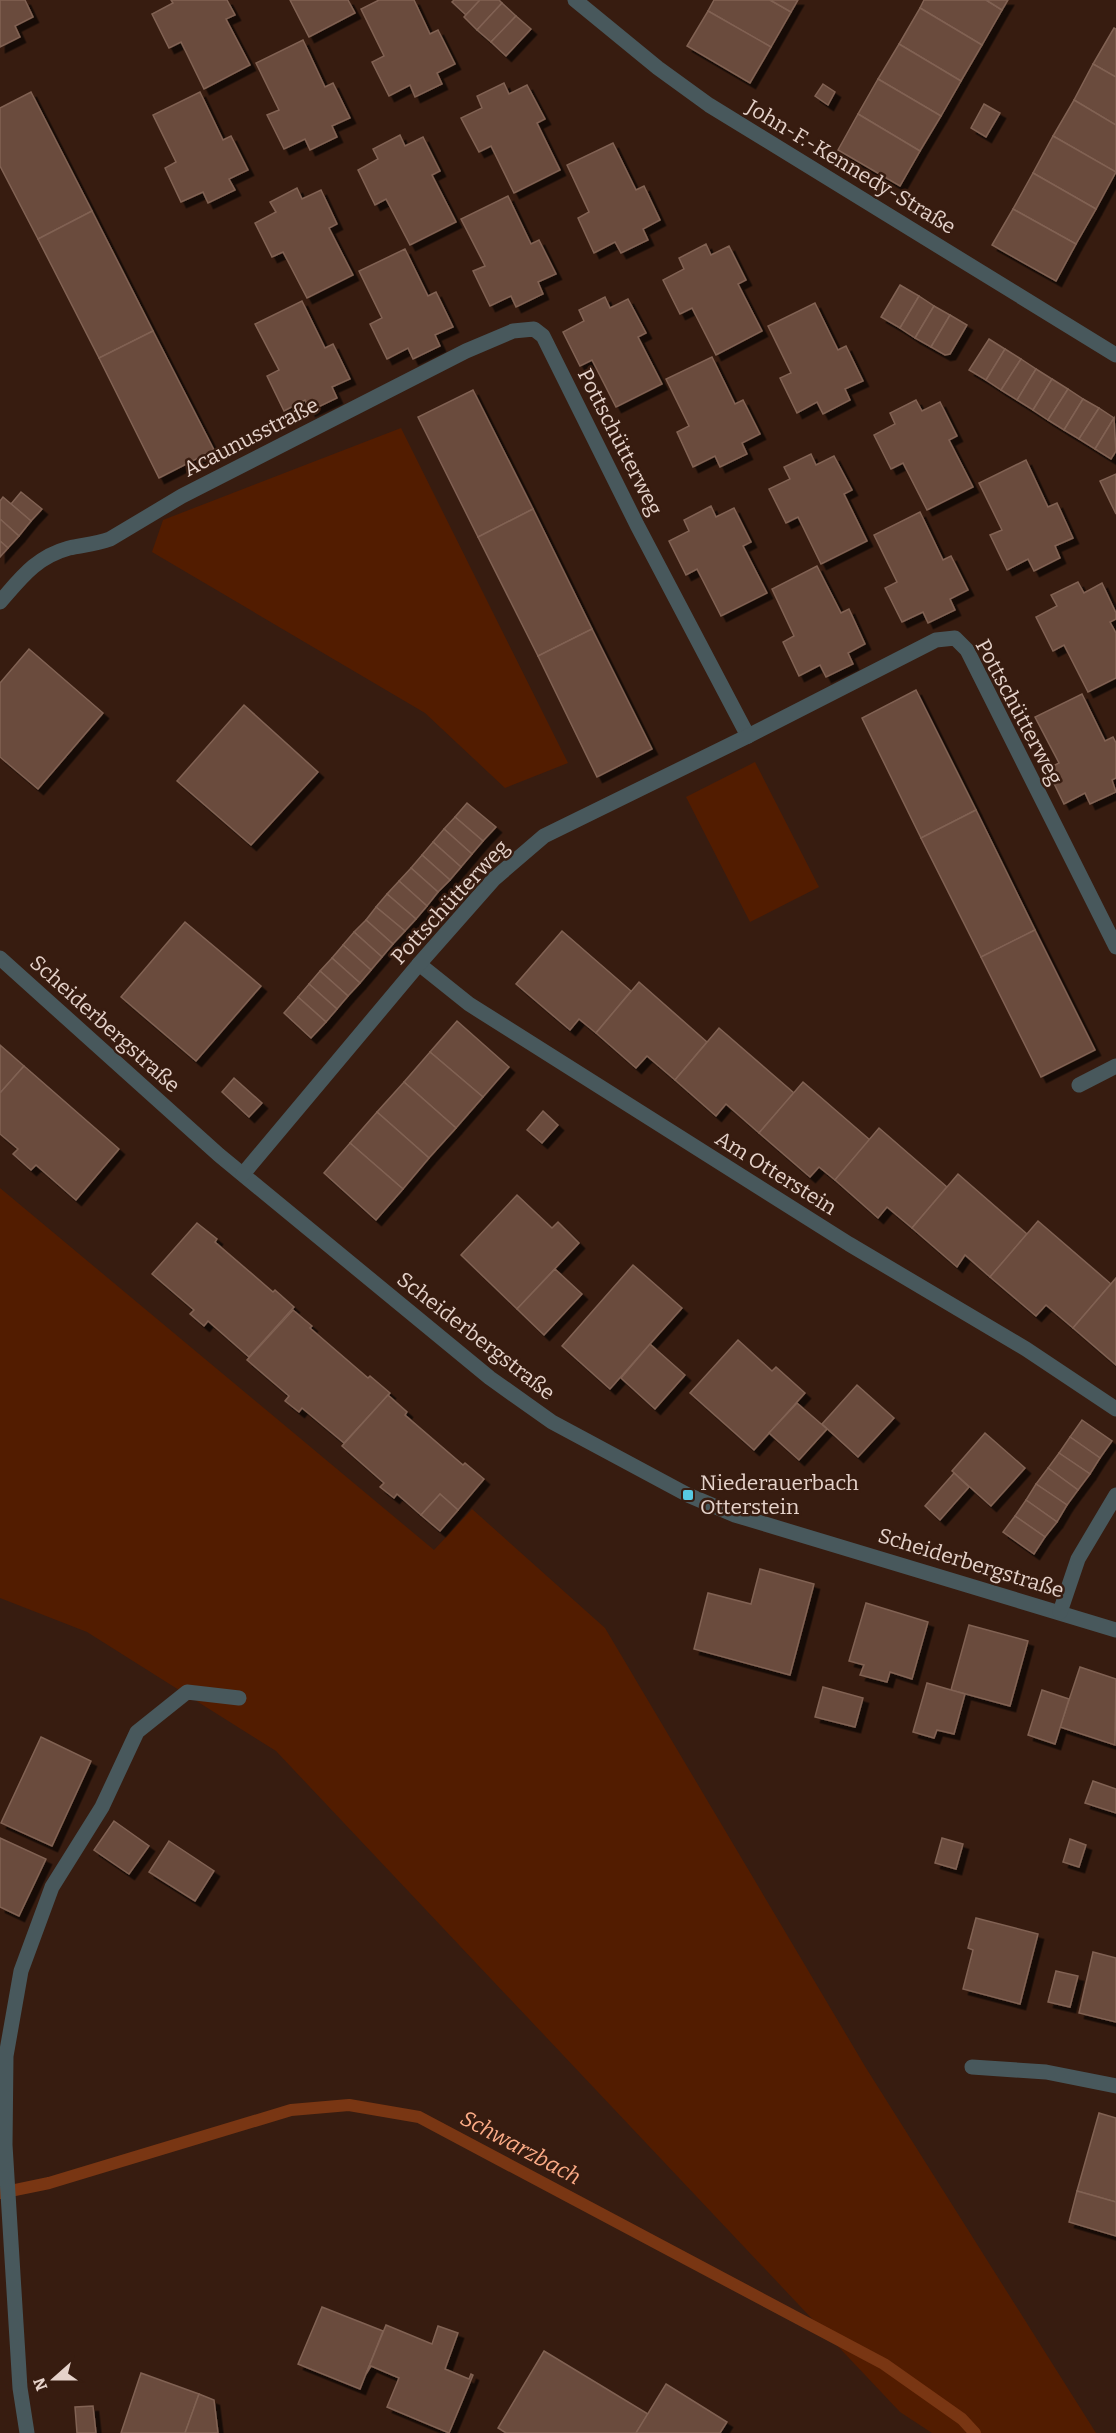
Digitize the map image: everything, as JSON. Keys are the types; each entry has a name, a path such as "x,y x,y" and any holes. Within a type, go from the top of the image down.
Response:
{"street":[{"name":"John-F.-Kennedy-Straße","path":"575,0 658,68 709,105 1116,355"},
{"name":"Acaunusstraße","path":"0,602 32,565 67,548 110,539 182,496 466,351 513,331 534,329"},
{"name":"Pottschütterweg","path":"534,329 543,336 637,525 748,736"},
{"name":"Pottschütterweg","path":"243,1174 419,964 494,879 544,836 936,640 955,638 968,650 1116,947"},
{"name":"Scheiderbergstraße","path":"0,958 243,1174 490,1378 552,1422 687,1495 735,1515 1116,1630"},
{"name":"Am Otterstein","path":"419,964 469,1004 849,1244 1026,1349 1116,1409"},
{"path":"1079,1085 1116,1066"},
{"path":"1060,1612 1078,1559 1116,1495"},
{"path":"27,2433 20,2388 5,2145 6,2056 21,1971 52,1887 102,1807 137,1732 188,1692 239,1698"},
{"path":"972,2067 1046,2072 1116,2086"}],"shaded area":[{"path":"401,428 568,763 505,788 425,713 152,552 163,520"},
{"path":"755,762 819,887 750,922 686,797"},
{"path":"0,1188 434,1550 472,1509 605,1628 866,2068 1096,2433 932,2433 900,2412 276,1751 87,1632 0,1598"}],"building":[{"path":"0,0 25,0 33,17 15,26 20,37 0,47"},
{"path":"171,0 227,0 235,15 226,19 250,65 204,89 181,42 169,48 152,14 173,3"},
{"path":"290,0 348,0 355,13 309,37"},
{"path":"379,0 414,0 430,34 438,30 455,64 437,73 442,84 415,97 410,85 389,96 372,62 384,56 361,9"},
{"path":"454,0 480,0 466,15 452,2"},
{"path":"480,0 499,0 502,3 477,30 464,17"},
{"path":"714,0 770,0 791,12 771,47 708,11"},
{"path":"770,0 798,0 791,12"},
{"path":"924,0 986,0 1002,10 982,45 920,8"},
{"path":"986,0 1008,0 1002,10"},
{"path":"502,3 516,16 491,42 477,30"},
{"path":"920,8 982,45 961,81 899,44"},
{"path":"708,11 771,47 750,83 687,46"},
{"path":"516,16 531,29 506,56 491,42"},
{"path":"1114,28 1116,29 1116,77 1093,64"},
{"path":"303,40 325,87 333,83 350,118 332,126 337,137 310,150 305,139 284,149 267,115 279,110 256,63"},
{"path":"899,44 961,81 941,116 878,79"},
{"path":"1093,64 1116,77 1116,125 1074,100"},
{"path":"878,79 941,116 920,151 858,114"},
{"path":"504,83 509,94 527,85 545,119 537,123 560,170 514,193 491,146 479,152 461,118 482,108 477,96"},
{"path":"823,84 835,92 828,105 815,96"},
{"path":"31,92 92,211 38,239 0,166 0,108"},
{"path":"200,92 223,140 231,136 248,170 229,179 235,190 208,203 203,192 181,202 165,168 176,162 153,115"},
{"path":"1074,100 1116,125 1116,172 1053,136"},
{"path":"984,104 1000,113 986,137 971,128"},
{"path":"858,114 920,151 900,186 838,150"},
{"path":"400,135 405,146 423,137 440,171 432,175 456,222 410,245 386,199 375,205 358,170 378,159 373,149"},
{"path":"1053,136 1116,172 1096,209 1033,173"},
{"path":"613,143 636,190 644,186 660,220 643,229 648,240 621,253 615,242 594,253 578,218 589,212 567,165"},
{"path":"1033,173 1096,209 1076,244 1013,209"},
{"path":"297,188 302,199 321,190 337,224 329,228 353,275 307,298 283,252 272,257 255,223 276,212 270,202"},
{"path":"508,196 531,244 539,240 556,274 538,282 543,294 516,307 511,296 490,306 473,271 485,266 461,219"},
{"path":"1013,209 1076,244 1056,281 992,245"},
{"path":"92,211 153,331 99,358 38,239"},
{"path":"706,244 711,255 729,246 746,280 738,284 762,331 716,355 692,308 680,314 663,280 684,269 679,258"},
{"path":"405,249 428,296 436,292 453,327 435,335 440,346 413,359 408,348 387,359 370,324 382,318 359,271"},
{"path":"900,285 919,296 900,328 881,317"},
{"path":"919,296 934,306 915,338 900,328"},
{"path":"605,297 610,308 628,299 646,333 638,337 662,384 616,407 592,360 580,366 563,332 584,321 579,310"},
{"path":"302,301 325,348 333,344 350,379 332,387 337,398 310,411 305,400 284,411 267,376 279,370 255,324"},
{"path":"815,303 838,350 846,346 863,381 845,389 850,400 823,414 817,402 797,413 780,378 791,373 768,326"},
{"path":"934,306 950,315 931,347 915,338"},
{"path":"950,315 967,325 950,354 945,355 931,347"},
{"path":"153,331 214,450 159,478 99,358"},
{"path":"989,339 1005,349 986,380 969,370"},
{"path":"1005,349 1021,359 1001,390 986,380"},
{"path":"712,357 735,404 743,400 760,434 742,443 747,454 720,467 715,456 693,467 677,432 689,426 666,379"},
{"path":"1021,359 1036,369 1017,400 1001,390"},
{"path":"1036,369 1052,379 1033,410 1017,400"},
{"path":"1052,379 1068,389 1048,420 1033,410"},
{"path":"1068,389 1083,399 1064,430 1048,420"},
{"path":"473,390 533,509 478,537 418,417"},
{"path":"1083,399 1099,408 1079,439 1064,430"},
{"path":"916,400 922,411 940,402 957,436 949,440 973,487 927,510 903,463 891,469 874,435 895,424 890,413"},
{"path":"1099,408 1114,418 1095,449 1079,439"},
{"path":"1114,418 1116,451 1111,459 1095,449"},
{"path":"811,454 816,465 834,456 852,490 844,494 867,541 821,564 798,517 786,523 769,489 790,479 784,467"},
{"path":"1026,460 1048,507 1057,503 1073,538 1055,546 1060,558 1034,571 1028,559 1007,570 990,535 1002,530 979,483"},
{"path":"1116,474 1116,514 1100,481"},
{"path":"21,492 42,509 31,521 11,504"},
{"path":"3,497 31,521 19,536 0,519 0,501"},
{"path":"711,506 716,517 734,508 751,542 743,546 767,593 721,616 697,569 686,575 669,541 689,531 684,520"},
{"path":"533,509 592,629 538,656 478,537"},
{"path":"920,512 943,560 951,556 968,590 950,599 955,610 928,623 923,612 902,622 885,588 897,582 874,535"},
{"path":"0,519 19,536 8,548 0,541"},
{"path":"0,541 8,548 0,557"},
{"path":"817,566 841,613 849,609 865,644 848,653 853,664 826,677 820,665 799,676 783,642 794,636 772,589"},
{"path":"1078,582 1084,593 1102,583 1116,613 1116,619 1110,622 1116,633 1116,678 1088,692 1064,645 1053,651 1036,617 1057,606 1051,595"},
{"path":"592,629 652,749 597,777 538,656"},
{"path":"29,649 103,713 38,789 0,757 0,683"},
{"path":"916,690 976,810 921,838 862,718"},
{"path":"1082,694 1105,741 1113,737 1116,743 1116,778 1112,780 1116,792 1090,804 1085,793 1064,804 1047,769 1059,763 1035,717"},
{"path":"244,705 318,772 251,845 177,781"},
{"path":"467,803 496,827 483,841 455,817"},
{"path":"976,810 1035,930 981,957 921,838"},
{"path":"455,817 483,841 472,854 444,829"},
{"path":"444,829 472,854 461,867 433,842"},
{"path":"433,842 461,867 450,880 422,855"},
{"path":"422,855 450,880 438,892 411,868"},
{"path":"411,868 438,892 427,906 399,881"},
{"path":"399,881 427,906 416,919 387,894"},
{"path":"387,894 416,919 405,931 376,907"},
{"path":"376,907 405,931 393,944 366,920"},
{"path":"366,920 393,944 382,957 354,932"},
{"path":"185,922 261,986 196,1061 121,997"},
{"path":"1035,930 1095,1050 1041,1077 981,957"},
{"path":"562,931 631,991 596,1033 579,1019 570,1030 516,984"},
{"path":"354,932 382,957 371,970 343,945"},
{"path":"343,945 371,970 360,983 332,958"},
{"path":"332,958 360,983 348,996 320,971"},
{"path":"320,971 348,996 337,1009 309,984"},
{"path":"639,982 707,1042 675,1080 647,1056 636,1068 596,1033"},
{"path":"309,984 337,1009 326,1022 298,997"},
{"path":"298,997 326,1022 311,1038 284,1013"},
{"path":"457,1021 509,1067 483,1097 430,1052"},
{"path":"719,1028 794,1093 759,1133 726,1104 716,1116 675,1080"},
{"path":"0,1045 24,1066 0,1093"},
{"path":"430,1052 483,1097 456,1128 404,1082"},
{"path":"24,1066 119,1149 76,1200 36,1165 31,1170 13,1154 18,1149 0,1134 0,1093"},
{"path":"234,1078 262,1103 249,1117 222,1092"},
{"path":"404,1082 456,1128 429,1158 377,1112"},
{"path":"803,1082 870,1140 835,1180 819,1167 810,1177 759,1133"},
{"path":"543,1111 558,1125 542,1143 527,1130"},
{"path":"377,1112 429,1158 403,1189 350,1143"},
{"path":"879,1128 947,1187 912,1228 887,1207 878,1218 835,1180"},
{"path":"350,1143 403,1189 376,1220 324,1173"},
{"path":"958,1174 1027,1234 990,1277 965,1255 957,1267 912,1228"},
{"path":"517,1195 552,1228 558,1222 579,1243 517,1309 461,1255"},
{"path":"1038,1221 1111,1284 1073,1328 1046,1305 1036,1316 990,1277"},
{"path":"197,1223 217,1239 215,1242 294,1307 249,1357 208,1321 204,1326 190,1314 194,1310 152,1274"},
{"path":"633,1265 682,1308 610,1389 562,1346"},
{"path":"555,1269 582,1294 544,1335 517,1309"},
{"path":"1116,1278 1116,1365 1073,1328"},
{"path":"293,1310 312,1326 310,1328 368,1378 370,1376 390,1393 344,1443 302,1408 299,1412 285,1401 289,1396 247,1360"},
{"path":"738,1340 772,1371 776,1367 805,1393 754,1450 690,1393"},
{"path":"650,1344 685,1375 655,1409 621,1378"},
{"path":"857,1385 894,1418 858,1457 822,1424"},
{"path":"388,1395 407,1412 405,1415 463,1465 465,1463 484,1479 458,1510 440,1494 421,1515 397,1494 394,1498 380,1487 384,1483 342,1446"},
{"path":"797,1403 827,1429 799,1460 769,1433"},
{"path":"1082,1420 1112,1441 1100,1458 1070,1437"},
{"path":"985,1433 1025,1468 991,1506 952,1471"},
{"path":"1070,1437 1100,1458 1090,1474 1059,1453"},
{"path":"1059,1453 1090,1474 1078,1490 1048,1468"},
{"path":"1048,1468 1078,1490 1067,1505 1036,1484"},
{"path":"954,1473 969,1487 940,1520 925,1506"},
{"path":"1036,1484 1067,1505 1057,1522 1026,1500"},
{"path":"440,1494 458,1510 440,1531 421,1515"},
{"path":"1026,1500 1057,1522 1045,1537 1015,1516"},
{"path":"1015,1516 1045,1537 1034,1554 1003,1532"},
{"path":"760,1569 814,1584 790,1675 694,1649 708,1593 751,1604"},
{"path":"866,1603 928,1622 912,1679 890,1672 887,1682 860,1675 864,1665 849,1661"},
{"path":"969,1625 1028,1641 1010,1706 951,1690"},
{"path":"1080,1667 1116,1679 1115,1745 1060,1727"},
{"path":"927,1683 965,1694 954,1734 937,1730 934,1738 913,1732"},
{"path":"823,1687 863,1698 855,1727 815,1717"},
{"path":"1042,1690 1069,1699 1055,1744 1028,1735"},
{"path":"41,1737 91,1761 52,1846 1,1823"},
{"path":"1093,1781 1116,1789 1116,1813 1085,1803"},
{"path":"114,1821 149,1846 129,1874 94,1850"},
{"path":"0,1838 46,1859 19,1916 0,1907"},
{"path":"942,1838 963,1844 956,1869 935,1863"},
{"path":"1070,1839 1086,1845 1079,1867 1063,1862"},
{"path":"169,1841 214,1871 195,1901 149,1872"},
{"path":"976,1918 1038,1934 1020,2004 963,1989 973,1950 968,1948"},
{"path":"1093,1952 1116,1958 1116,2022 1079,2013"},
{"path":"1056,1971 1078,1976 1070,2007 1048,2002"},
{"path":"1099,2113 1116,2118 1116,2202 1077,2191"},
{"path":"1077,2191 1116,2202 1116,2236 1069,2222"},
{"path":"322,2307 383,2331 360,2389 298,2364"},
{"path":"386,2325 432,2344 438,2326 458,2333 445,2369 469,2379 471,2374 473,2375 449,2433 387,2407 399,2378 371,2366 366,2374"},
{"path":"544,2351 648,2414 636,2433 506,2433 498,2428"},
{"path":"141,2373 199,2394 185,2433 121,2433"},
{"path":"666,2384 727,2422 720,2433 636,2433"},
{"path":"199,2394 214,2400 218,2433 185,2433"},
{"path":"93,2406 96,2433 77,2433 75,2407"}],"waterway":[{"name":"Schwarzbach","path":"0,2193 49,2183 291,2110 349,2105 419,2117 884,2364 962,2419 975,2433"}],"place":[{"name":"Niederauerbach Otterstein","path":"688,1495"}]}
